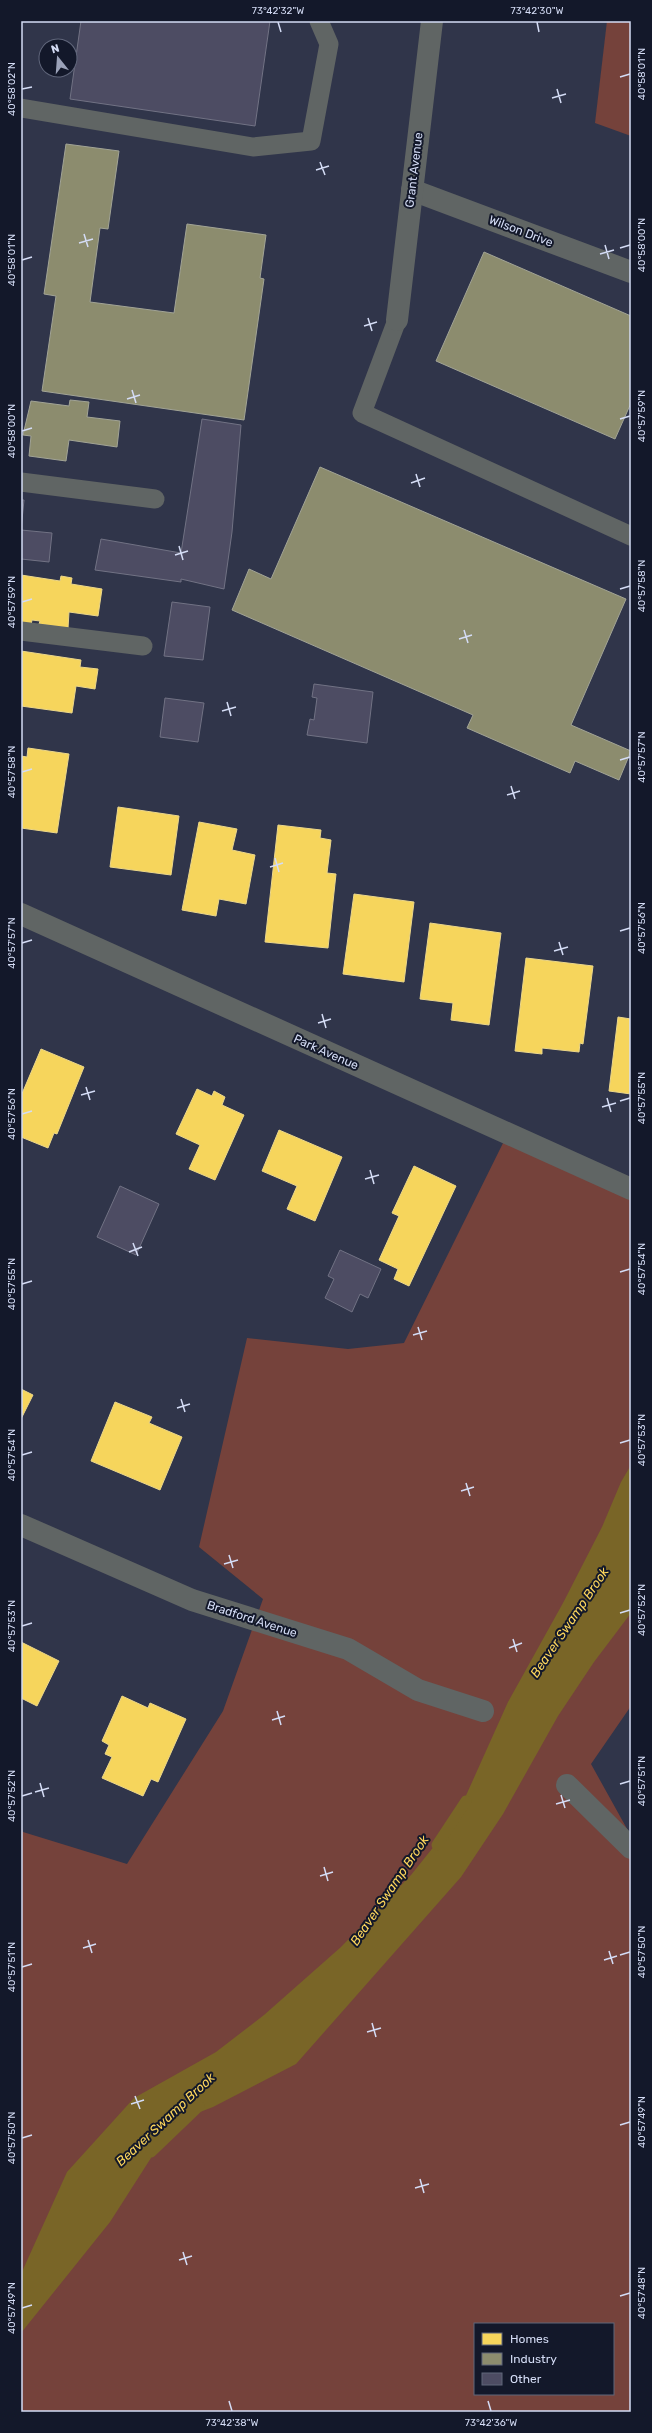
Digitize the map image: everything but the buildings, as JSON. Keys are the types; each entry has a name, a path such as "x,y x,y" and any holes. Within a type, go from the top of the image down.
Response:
{"street":[{"name":"Grant Avenue","path":"397,320 432,21"},
{"name":"Wilson Drive","path":"412,190 631,272"},
{"name":"Park Avenue","path":"21,914 631,1189"},
{"name":"Bradford Avenue","path":"21,1526 192,1600 348,1649 418,1690 483,1711"},
{"path":"567,1785 631,1848"}],"lane":[{"path":"21,108 253,147 311,141 329,44 319,21"},
{"path":"397,320 362,414 631,536"},
{"path":"21,482 155,499"},
{"path":"21,631 143,646"}],"shaded area":[{"path":"607,21 631,21 631,136 595,123"},
{"path":"508,1133 631,1189 631,1706 591,1764 631,1836 631,2412 21,2412 21,1824 23,1832 127,1864 223,1711 263,1599 199,1547 247,1338 348,1349 404,1343"}],"water":[{"path":"631,1465 631,1613 594,1662 558,1716 503,1814 461,1877 296,2064 213,2107 174,2122 110,2222 21,2333 21,2274 67,2172 134,2098 216,2052 264,2015 341,1947 411,1875 455,1820 508,1702 563,1603 602,1527 621,1482"}],"waterway":[{"name":"Beaver Swamp Brook","path":"437,1845 466,1801"},
{"name":"Beaver Swamp Brook","path":"151,2152 199,2106"}]}
